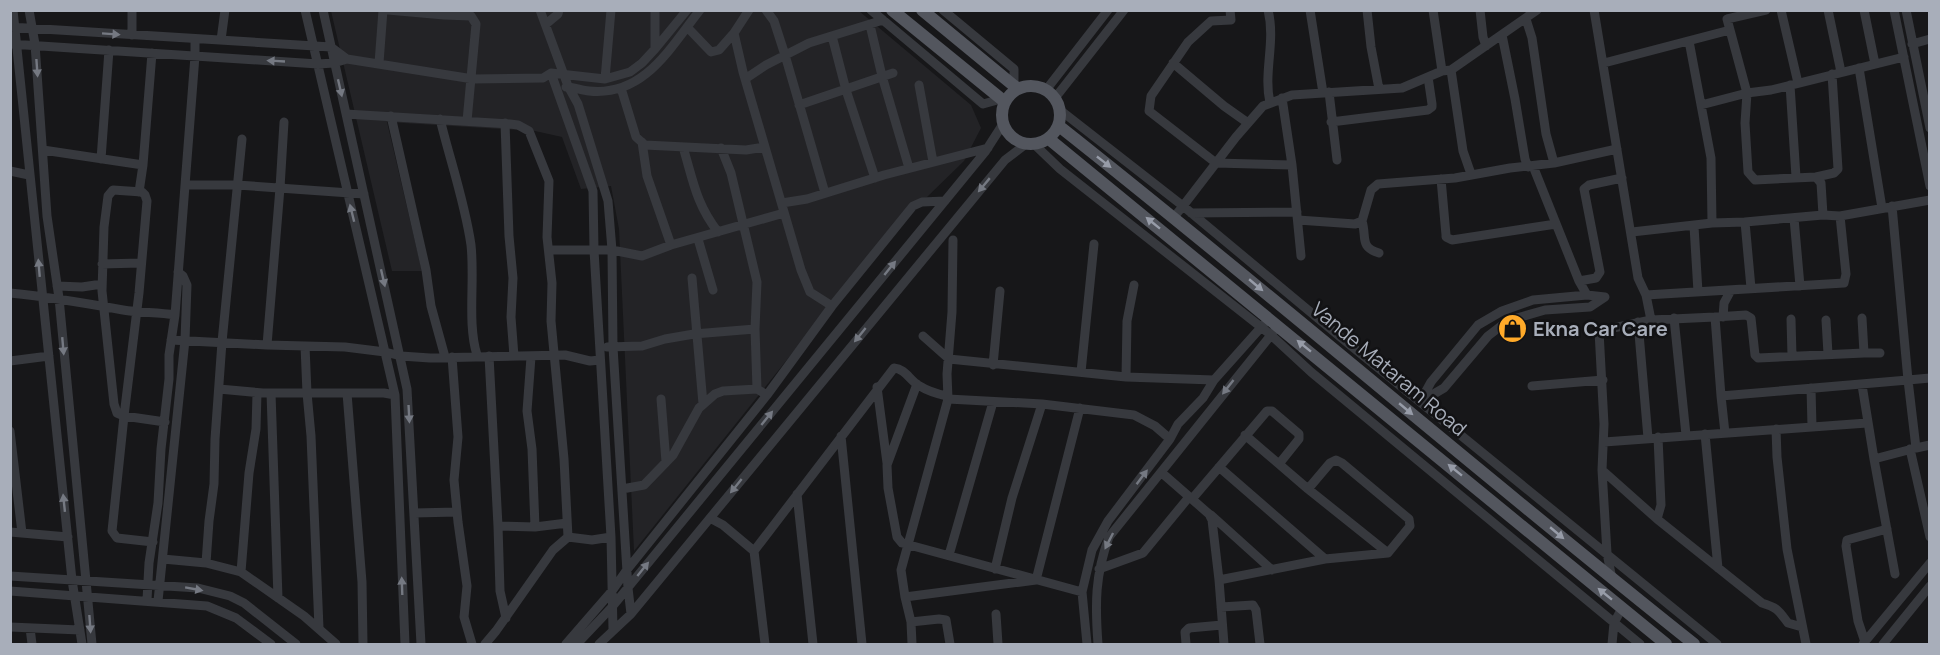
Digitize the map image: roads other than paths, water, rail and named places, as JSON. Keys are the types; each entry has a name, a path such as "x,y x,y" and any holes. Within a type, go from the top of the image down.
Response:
{"main road":[{"path":"892,10 1003,101"},
{"path":"922,10 1016,87 1037,87 1054,99 1059,126 1048,139 1030,144 1011,137 1003,124 1003,101 1016,87"},
{"name":"Vande Mataram Road","path":"1059,126 1174,217 1694,645"},
{"name":"Vande Mataram Road","path":"1048,139 1270,326 1666,645"}],"street":[{"path":"13,10 15,69 29,175 72,580 82,645"},
{"path":"29,10 35,44 47,216 57,286 92,645"},
{"path":"132,10 132,35"},
{"path":"221,40 225,10"},
{"path":"305,10 395,395 405,645"},
{"path":"323,10 407,389 421,645"},
{"path":"379,63 385,10 471,16 476,24 473,79 467,121"},
{"path":"540,10 568,86 578,104 608,201 612,250 613,347 627,588 631,614"},
{"path":"546,24 558,14 559,10"},
{"path":"605,79 611,10"},
{"path":"655,10 655,49"},
{"path":"13,44 318,64 347,59 473,79 564,74 605,79 630,72 642,63 687,10"},
{"path":"556,88 568,86 589,91 621,88 633,84 657,66 700,10"},
{"path":"687,27 711,52 719,50 749,10"},
{"path":"766,10 774,21 785,55 825,193"},
{"path":"871,10 983,104 1003,101"},
{"path":"944,10 1014,69 1016,87"},
{"path":"1054,99 1108,10"},
{"path":"1054,99 1124,10"},
{"path":"1230,10 1231,20 1211,21 1188,42 1150,96 1149,111 1216,163 1292,165"},
{"path":"1268,10 1271,46 1267,90 1270,104"},
{"path":"1310,10 1336,144 1337,160"},
{"path":"1366,10 1379,89"},
{"path":"1433,10 1463,151 1471,174"},
{"path":"1480,10 1482,37 1486,46"},
{"path":"1594,10 1638,278 1646,295 1651,320"},
{"path":"1766,10 1726,15 1747,93 1745,123 1748,172 1755,180 1816,177 1834,173 1838,169 1837,73 1828,10"},
{"path":"1781,10 1794,84 1796,177"},
{"path":"1864,10 1875,64"},
{"path":"1894,10 1926,148 1929,186"},
{"path":"1906,10 1929,128"},
{"path":"1174,217 1263,106 1292,95 1402,88 1447,71 1531,14"},
{"path":"1531,14 1532,38 1546,134 1554,163"},
{"path":"745,80 766,65 809,44 883,20"},
{"path":"870,25 882,76 909,168"},
{"path":"13,27 331,47 347,59"},
{"path":"1604,63 1730,30"},
{"path":"734,33 745,80 801,270 810,292 832,306"},
{"path":"1502,35 1525,159 1587,295"},
{"path":"832,36 846,90 875,178"},
{"path":"147,600 170,380 171,340 175,315 195,39"},
{"path":"1912,44 1929,39"},
{"path":"1689,41 1711,158 1712,223"},
{"path":"102,159 110,50"},
{"path":"139,192 152,53"},
{"path":"1701,105 1904,57"},
{"path":"1173,63 1248,123"},
{"path":"1859,68 1887,207 1908,380 1913,448 1929,537"},
{"path":"799,105 893,73"},
{"path":"547,75 556,88 593,191 599,347 611,537 613,630"},
{"path":"1331,122 1428,110 1432,107 1428,77"},
{"path":"919,86 933,162"},
{"path":"621,88 636,137 645,145 746,150 765,147"},
{"path":"1282,98 1292,165 1301,256"},
{"path":"1054,99 1717,645"},
{"path":"346,114 505,123 518,125 529,131 549,182 551,321 568,537"},
{"path":"391,116 432,306 449,357 458,437 454,480 467,586 464,617 472,645"},
{"path":"440,119 468,226 473,267 472,339 477,356"},
{"path":"267,345 284,122"},
{"path":"505,123 509,236 513,278 511,317 514,356"},
{"path":"577,645 612,607 945,201 988,148 1003,124"},
{"path":"206,563 214,484 222,342 242,139"},
{"path":"642,142 647,176 671,245"},
{"path":"598,645 631,614 1005,160 1030,144 1270,326 1311,372 1640,645"},
{"path":"683,147 697,196 706,216 718,232"},
{"path":"721,148 730,173 757,282 755,329 757,389"},
{"path":"782,203 988,148"},
{"path":"44,150 143,165"},
{"path":"1379,253 1366,247 1362,221 1371,190 1378,183 1441,179 1530,167 1617,150"},
{"path":"10,171 29,175"},
{"path":"1816,177 1821,183 1823,215"},
{"path":"1580,281 1596,278 1600,272 1584,189 1588,185 1622,178"},
{"path":"1441,179 1446,237 1452,240 1556,224"},
{"path":"185,185 237,185 364,194"},
{"path":"153,542 119,539 112,531 124,416 136,311 147,201 144,193 117,189 109,192 102,264 114,404 117,413 124,416 165,422"},
{"path":"1632,232 1712,223 1823,215 1840,216 1929,200"},
{"path":"566,645 612,591 767,395 832,306 913,206 922,202 945,201"},
{"path":"549,250 612,250 642,256 671,245 784,213"},
{"path":"1191,213 1298,216 1345,224 1362,221"},
{"path":"1646,295 1844,283 1846,274 1840,216"},
{"path":"1794,218 1800,286"},
{"path":"1745,222 1751,288"},
{"path":"1694,226 1698,292"},
{"path":"698,238 713,290"},
{"path":"901,570 948,397 953,240"},
{"path":"1081,372 1094,244"},
{"path":"102,264 140,263"},
{"path":"158,601 184,340 187,285 183,276 178,272"},
{"path":"692,278 703,404"},
{"path":"57,286 102,284"},
{"path":"1126,377 1127,321 1134,285"},
{"path":"1725,433 1721,396 1719,317 1731,290"},
{"path":"993,365 1000,291"},
{"path":"10,293 175,315"},
{"path":"1587,295 1605,297 1590,308 1545,310 1517,318 1501,326 1488,336 1444,388 1420,402 1431,382 1478,325 1502,311 1533,300 1587,295"},
{"path":"1612,579 1607,553 1602,470 1603,380 1599,331 1651,320 1746,315 1751,318 1755,355 1758,358 1880,353"},
{"path":"1674,318 1686,435"},
{"path":"1862,318 1864,353"},
{"path":"1791,319 1792,356"},
{"path":"1826,320 1828,354"},
{"path":"1638,322 1661,505 1657,519"},
{"path":"1087,645 1082,592 1092,550 1108,521 1170,439 1178,424 1203,398 1214,380 1270,326"},
{"path":"1098,645 1095,604 1101,558 1109,537 1162,473 1270,326"},
{"path":"599,347 642,346 665,339 698,334 755,329"},
{"path":"923,336 949,359 1126,377 1214,380"},
{"path":"171,340 345,346 385,351 401,356 565,355 590,361 600,360"},
{"path":"305,346 320,628"},
{"path":"10,361 49,356"},
{"path":"489,356 500,591 506,618"},
{"path":"531,357 527,411 532,449 535,527"},
{"path":"754,551 878,387 897,367 917,384 948,397 1134,415 1155,426 1170,439"},
{"path":"1721,396 1929,378"},
{"path":"1532,386 1603,380"},
{"path":"887,465 917,384"},
{"path":"1862,385 1895,574"},
{"path":"878,387 888,488 911,622 912,645"},
{"path":"1810,388 1812,427"},
{"path":"219,389 257,393 384,393 395,395"},
{"path":"622,489 644,485 673,455 699,408 715,394 723,390 757,389 767,395"},
{"path":"241,572 249,473 256,429 257,393"},
{"path":"271,393 278,598"},
{"path":"347,393 362,582 363,645"},
{"path":"661,399 666,462"},
{"path":"949,555 993,402"},
{"path":"995,569 1012,498 1042,405"},
{"path":"1035,580 1080,408"},
{"path":"1099,569 1143,553 1264,412 1272,411 1298,432 1299,439 1278,464"},
{"path":"1604,442 1867,423"},
{"path":"1776,429 1787,549 1806,645"},
{"path":"10,431 22,533"},
{"path":"1705,434 1718,568"},
{"path":"1245,435 1388,553"},
{"path":"841,436 862,645"},
{"path":"1874,459 1929,445"},
{"path":"1219,580 1325,559 1388,553 1410,526 1409,519 1336,460 1330,463 1308,489"},
{"path":"1219,467 1325,559"},
{"path":"1602,470 1657,519 1762,603 1778,609 1788,623 1802,627"},
{"path":"1162,473 1272,570"},
{"path":"797,494 813,645"},
{"path":"414,513 457,512"},
{"path":"1209,514 1213,526 1224,645"},
{"path":"710,518 723,525 754,551 765,645"},
{"path":"498,526 535,527 567,523"},
{"path":"1864,643 1858,621 1847,540 1887,529"},
{"path":"10,532 68,537"},
{"path":"485,645 553,550 568,537 592,540 611,537"},
{"path":"897,537 902,543 908,545 1082,592"},
{"path":"163,559 206,563 241,572 320,628 336,645"},
{"path":"1864,643 1929,563"},
{"path":"10,576 198,588 230,596 244,603 296,645"},
{"path":"905,597 1035,580"},
{"path":"1883,645 1929,586"},
{"path":"10,591 207,606 236,618 271,645"},
{"path":"1221,607 1253,604 1256,610 1260,645"},
{"path":"1612,645 1614,623 1622,608"},
{"path":"996,614 998,645"},
{"path":"911,622 946,620 950,645"},
{"path":"1186,645 1185,632 1189,628 1222,625"},
{"path":"10,627 80,630"},
{"path":"30,628 32,645"}],"place":[{"name":"Ekna Car Care","path":"1512,329"}]}
